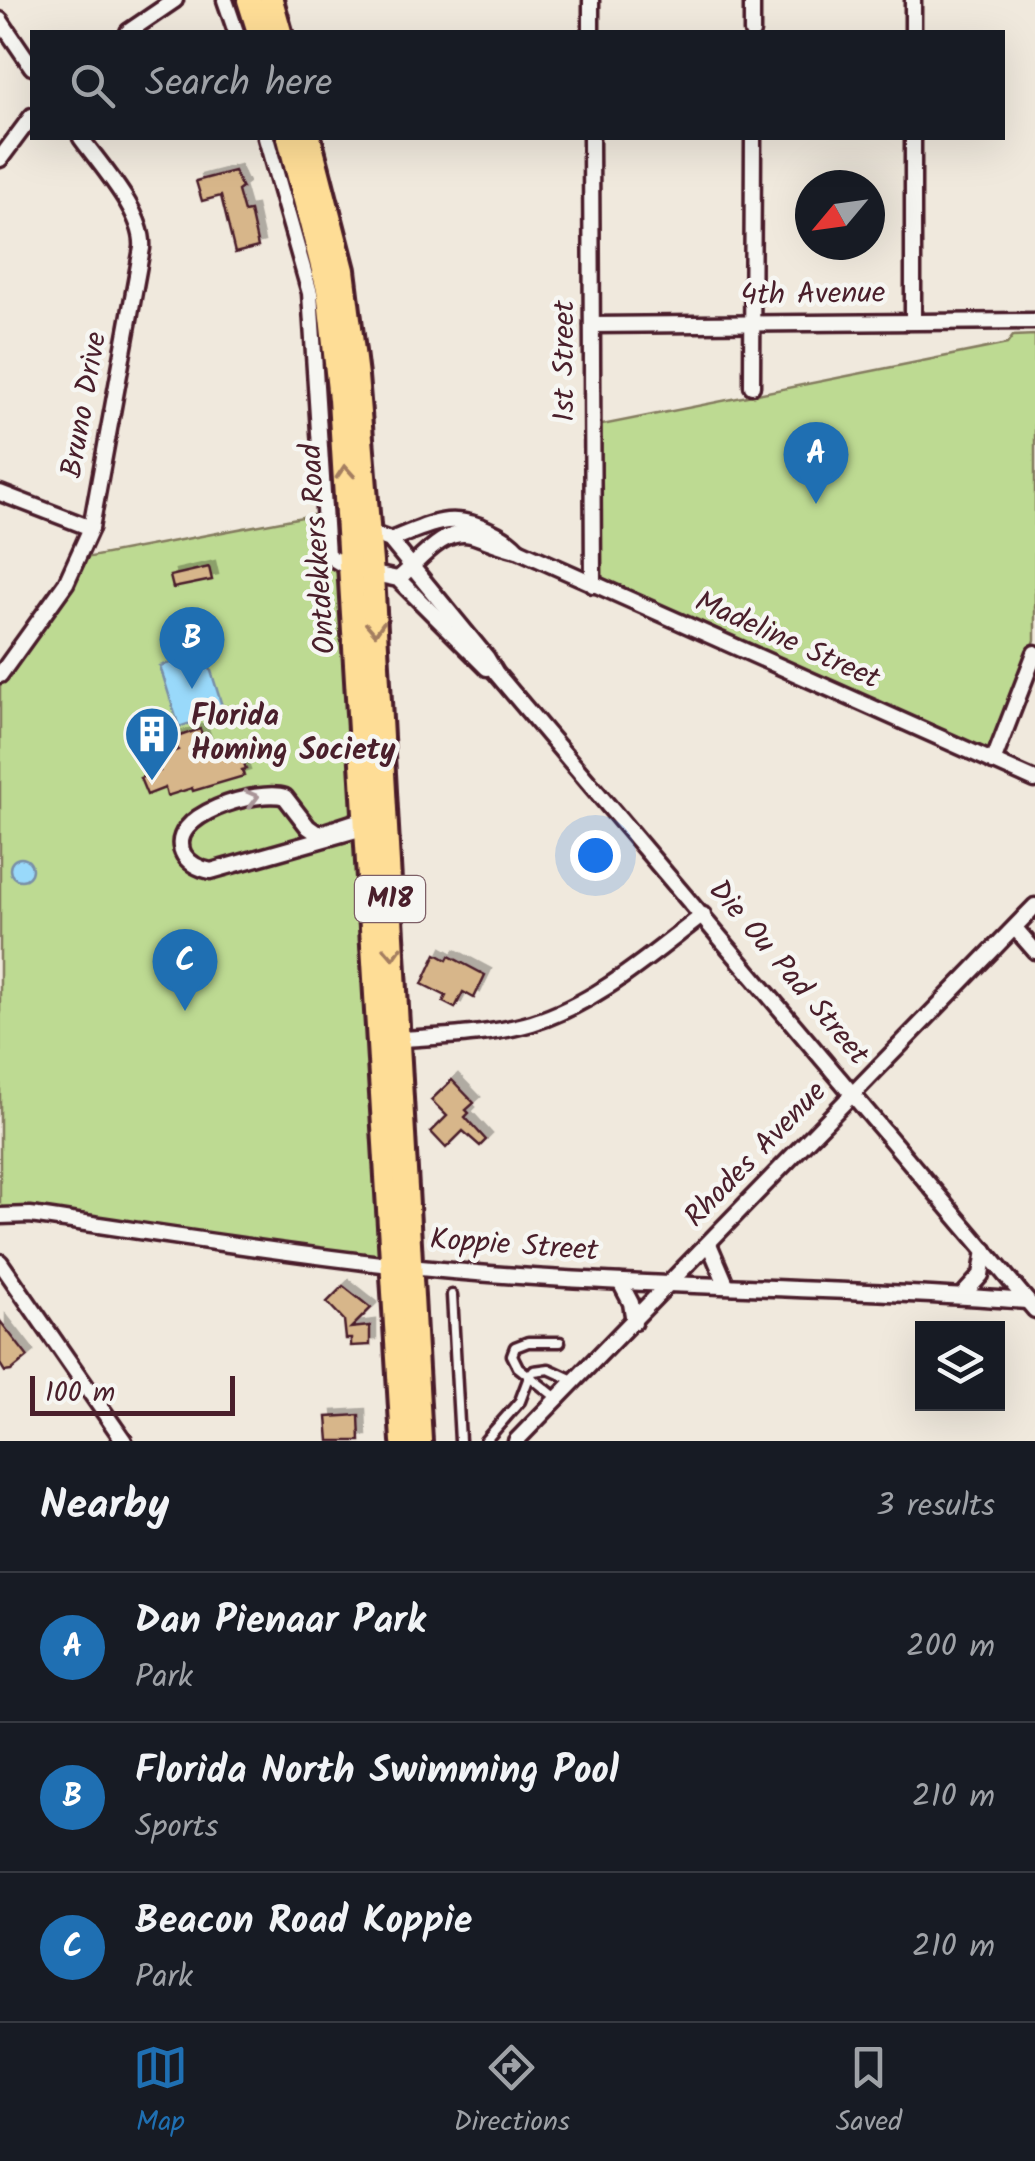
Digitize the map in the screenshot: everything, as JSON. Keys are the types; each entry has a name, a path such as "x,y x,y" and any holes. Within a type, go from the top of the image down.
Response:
{"main road":[{"path":"249,0 257,30"},
{"path":"271,0 279,30"},
{"name":"Ontdekkers Road","path":"291,140 331,308 369,533"},
{"name":"Ontdekkers Road","path":"309,140 347,292 369,533 361,572 367,823 388,1041"},
{"name":"Ontdekkers Road","path":"361,572 402,1266 420,1441"},
{"name":"Ontdekkers Road","path":"402,1266 404,1441"}],"street":[{"path":"131,30 175,0"},
{"path":"225,0 235,30"},
{"path":"591,0 591,30"},
{"path":"752,0 752,30"},
{"path":"913,0 913,30"},
{"path":"0,20 30,64"},
{"path":"0,159 30,119"},
{"name":"Bruno Drive","path":"0,674 66,583 90,528 142,238 135,216 82,140"},
{"path":"267,140 310,293 325,548 331,560 361,572 398,579"},
{"name":"1st Street","path":"591,140 593,585"},
{"path":"752,140 752,386"},
{"path":"913,140 913,321"},
{"name":"4th Avenue","path":"592,325 1035,321"},
{"path":"0,493 90,528"},
{"name":"Madeline Street","path":"369,533 452,518 486,528 518,550"},
{"name":"Die Ou Pad Street","path":"369,533 413,568 488,658 496,673 1031,1306"},
{"name":"Madeline Street","path":"398,579 441,540 454,534 468,534 518,550 1035,780"},
{"name":"Die Ou Pad Street","path":"398,579 480,664 496,673"},
{"path":"994,762 1035,653"},
{"path":"263,794 285,797 308,828 318,834 367,823 211,871 191,863 181,845 184,830 194,819 263,794"},
{"name":"Rhodes Avenue","path":"516,1441 1035,906"},
{"path":"388,1041 510,1028 553,1016 612,984 703,915"},
{"path":"1015,928 1035,951"},
{"name":"Koppie Street","path":"0,1216 30,1215 402,1266 670,1285 726,1284 962,1296 1031,1306"},
{"path":"710,1244 726,1284"},
{"path":"962,1296 981,1275 985,1250"},
{"path":"0,1262 124,1441"},
{"path":"620,1282 632,1303 634,1322"}],"lane":[{"path":"452,1294 460,1441"},
{"path":"558,1399 513,1360 515,1347 522,1343 560,1342"},
{"path":"486,1441 520,1401 529,1377 543,1368 576,1381"}],"green space":[{"path":"1035,335 1035,640 991,755 597,582 597,426 1007,344 1013,336"},
{"path":"318,514 320,549 342,571 387,1260 0,1211 0,682 85,558"}],"water":[{"path":"205,652 224,712 179,727 160,666"},
{"path":"21,858 29,861 29,877 21,880 13,877 10,869 13,861"}],"building":[{"path":"234,171 242,188 238,191 244,212 250,211 258,247 235,253 221,196 202,201 196,181"},
{"path":"209,567 212,580 173,588 170,576"},
{"path":"200,729 208,752 239,747 246,769 242,770 244,776 193,791 192,788 167,796 165,788 147,795 140,778 160,771 155,757 178,750 174,738"},
{"path":"436,954 447,960 449,956 485,975 474,998 463,992 455,1008 443,1002 446,996 422,984"},
{"path":"452,1080 474,1103 465,1117 486,1140 480,1146 463,1131 446,1148 431,1132 447,1116 431,1100"},
{"path":"343,1286 371,1308 351,1328 370,1326 370,1345 351,1346 351,1339 346,1339 344,1320 327,1302"},
{"path":"0,1321 28,1357 5,1372 0,1364"},
{"path":"359,1415 360,1441 329,1441 327,1417"}],"place":[{"name":"Dan Pienaar Park","path":"816,504"},
{"name":"Florida North Swimming Pool","path":"192,689"},
{"name":"Florida Homing Society","path":"152,783"},
{"name":"Beacon Road Koppie","path":"185,1011"}]}
